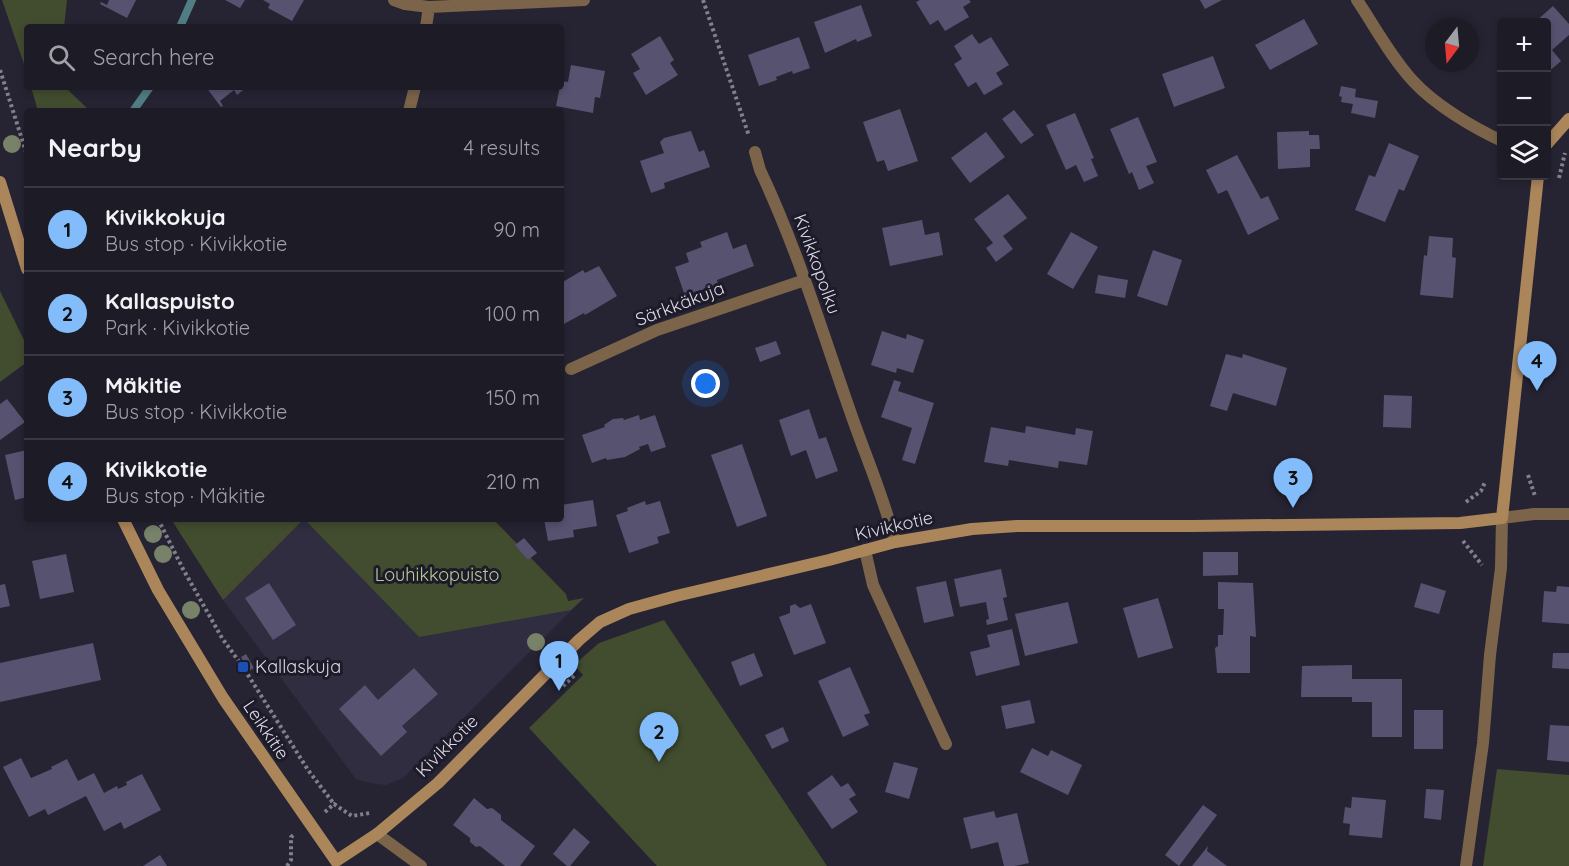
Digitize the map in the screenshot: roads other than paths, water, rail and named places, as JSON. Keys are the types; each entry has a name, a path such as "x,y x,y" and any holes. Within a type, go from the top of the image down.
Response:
{"street":[{"path":"394,0 429,7 584,0"},
{"path":"1357,0 1394,56 1414,81 1433,98 1482,132 1497,139"},
{"path":"426,24 429,7"},
{"path":"411,108 414,90"},
{"path":"1551,139 1569,119"},
{"name":"Kivikkopolku","path":"755,152 760,170 805,280 895,542"},
{"path":"1466,866 1483,743 1501,568 1502,518 1538,180"},
{"path":"0,182 24,259"},
{"name":"Särkkäkuja","path":"571,369 657,330 805,280"},
{"name":"Kivikkotie","path":"333,863 376,834 438,783 579,640 600,622 629,609 895,542 972,529 1017,526 1460,523 1534,514 1569,514"},
{"name":"Leikkitie","path":"124,522 158,590 223,698 333,863"},
{"path":"865,550 873,585 946,744"},
{"path":"376,834 421,866"}],"waterway":[{"path":"181,24 192,0"},
{"path":"135,108 148,90"}],"place":[{"name":"Kivikkotie","path":"1537,391"},
{"name":"Mäkitie","path":"1293,508"},
{"name":"Kallaskuja","path":"243,667"},
{"name":"Kivikkokuja","path":"559,691"},
{"name":"Kallaspuisto","path":"659,762"}],"park label":[{"name":"Louhikkopuisto","path":"437,575"}]}
